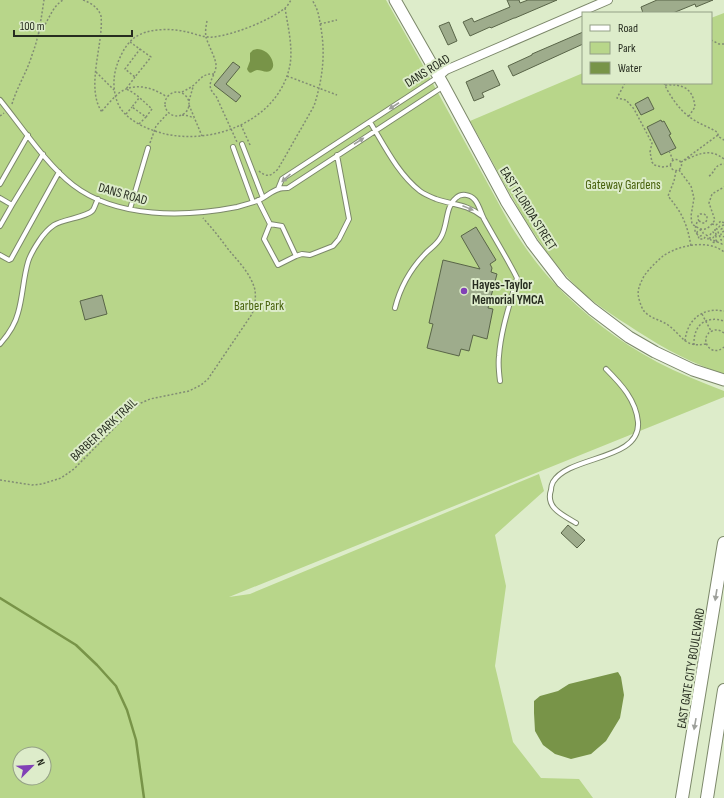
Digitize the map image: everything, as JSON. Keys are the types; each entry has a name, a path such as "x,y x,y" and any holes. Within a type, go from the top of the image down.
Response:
{"main road":[{"name":"EAST FLORIDA STREET","path":"395,0 514,215 532,243 562,282 592,309 629,337 655,352 693,370 724,380"},
{"name":"EAST GATE CITY BOULEVARD","path":"682,798 724,543"},
{"path":"707,798 724,690"}],"street":[{"name":"DANS ROAD","path":"441,81 446,70 608,0"}],"lane":[{"name":"DANS ROAD","path":"278,189 282,179 370,122 441,81"},
{"name":"DANS ROAD","path":"0,100 43,154 59,172 74,185 91,196 108,204 154,214 218,210 244,205 264,198 278,189 288,188 375,131 441,81"},
{"path":"370,122 398,168 421,192 437,199 474,210 483,217"},
{"path":"0,184 28,136"},
{"path":"240,145 264,198"},
{"path":"233,147 256,201 270,224 282,226 296,256"},
{"path":"130,210 149,148"},
{"path":"0,226 43,154"},
{"path":"270,224 264,239 278,265 296,256 302,254 310,256 333,246 339,239 349,219 338,155"},
{"path":"0,254 9,260 10,259 59,172"},
{"path":"395,308 398,297 412,268 436,245 442,236 451,203 457,196 464,194 471,196 476,200 483,217 517,278 501,336 499,357 500,381"},
{"path":"0,198 12,205"},
{"path":"0,344 15,323 21,303 25,272 28,262 46,231 61,222 88,214 93,211 98,199"},
{"path":"576,523 556,511 550,503 549,494 553,482 562,473 615,452 628,444 636,436 638,428 638,416 634,405 621,384 606,368"}],"path":[{"path":"0,116 8,111 12,105 16,91 32,58 37,42 44,0"},
{"path":"38,34 45,26 56,6 63,0"},
{"path":"83,0 94,5 101,16 95,84 97,104 102,112 116,96 126,89 151,57 130,42"},
{"path":"285,8 290,37 291,56 287,76 274,99 256,116 240,125 222,132 202,136 184,137 154,130 139,124 126,114 119,106 114,84 115,69 119,58 133,38 140,34 163,30 173,30 212,37 246,28 263,21 285,8 291,0"},
{"path":"259,172 267,176 278,169 314,106 319,88 324,49 318,11 312,0"},
{"path":"320,24 337,20"},
{"path":"206,21 206,36 216,65 210,83 211,90 216,96 240,145"},
{"path":"712,40 719,44 724,44"},
{"path":"135,77 125,69 140,49"},
{"path":"96,72 115,91"},
{"path":"193,86 181,92 173,92 167,97 164,104 168,113 178,117 186,113 189,105 190,92 193,86 206,74 214,74"},
{"path":"287,76 337,95"},
{"path":"625,84 618,98 626,100 634,109 652,143 650,152 652,162 654,165 658,166 670,166"},
{"path":"665,84 680,85 688,90 695,107 689,116"},
{"path":"665,84 678,106 689,116 717,132 719,137 724,140"},
{"path":"126,89 136,86 148,88 167,97"},
{"path":"126,89 132,92 152,110 139,124"},
{"path":"181,92 189,101"},
{"path":"126,114 139,98"},
{"path":"189,105 202,136"},
{"path":"132,106 146,118"},
{"path":"149,148 156,126 168,113"},
{"path":"182,115 194,118"},
{"path":"240,125 250,145 250,151"},
{"path":"670,166 672,170 679,170 682,162 718,135"},
{"path":"669,151 673,160"},
{"path":"673,160 682,162 702,153 710,152 719,155 724,159"},
{"path":"670,166 673,160"},
{"path":"708,176 711,175 718,165 724,164"},
{"path":"679,170 690,186 694,198 691,216 692,224 698,229 704,230 710,227 715,220 708,203 712,194 724,187"},
{"path":"676,171 668,196 675,204 688,228 691,246"},
{"name":"BARBER PARK TRAIL","path":"0,480 32,485 47,483 61,478 74,469 133,409 150,399 189,391 201,385 208,379 252,314 256,297 254,288 247,273 236,257 198,212"},
{"path":"699,221 705,223 707,216 704,214 700,214 698,216 699,221 695,226 695,232 698,234 699,239 704,239 706,235 708,236 709,240 710,239 715,243 717,241 722,244 724,243"},
{"path":"712,224 716,225 721,221 724,224"},
{"path":"717,241 715,228 717,229 721,240 724,237 721,233 724,230 719,227 724,224"},
{"path":"710,239 712,232 716,236"},
{"path":"706,344 699,346 685,341 668,325 646,313 637,295 640,283 648,271 662,257 671,252 691,246 709,246 720,249 724,252"},
{"path":"720,249 724,248"},
{"path":"685,341 686,333 690,324 696,317 712,310 724,311"},
{"path":"702,314 711,331"},
{"path":"694,345 696,331 700,326 706,321 717,319 724,320"},
{"path":"724,333 720,330 711,331 707,334 706,338 706,344 711,350 721,350 724,347"}],"green space":[{"name":"Barber Park","path":"0,0 386,0 511,226 547,276 576,305 615,336 665,366 724,391 724,397 229,597 250,594 539,474 544,491 495,535 506,586 495,666 513,742 541,778 579,779 593,798 0,798"},
{"name":"Gateway Gardens","path":"724,13 724,374 679,356 658,344 602,308 577,288 541,244 528,224 470,121 582,73 582,84 712,84 712,18"}],"water":[{"path":"257,49 266,52 271,58 273,67 270,71 265,72 257,70 250,73 248,71 247,69 250,61 250,53"},
{"path":"618,672 621,677 624,695 620,718 606,741 591,754 571,759 555,754 543,745 535,731 534,701 540,696 558,691 569,684"}],"building":[{"path":"507,0 519,0 520,3 528,0 557,0 470,36 463,22 472,18 474,22 510,7"},
{"path":"657,0 713,0 696,7 695,4 675,12 643,12 641,7"},
{"path":"449,22 457,41 448,45 439,26"},
{"path":"582,32 582,44 513,76 508,66"},
{"path":"233,62 240,67 226,84 241,96 236,102 214,85"},
{"path":"493,70 500,85 482,93 484,97 474,101 466,82"},
{"path":"648,97 654,109 641,115 635,104"},
{"path":"661,120 662,122 664,121 671,134 669,135 676,148 661,155 647,127"},
{"name":"Hayes-Taylor Memorial YMCA","path":"476,227 496,260 490,264 492,268 491,272 497,274 488,308 493,309 487,339 473,335 469,351 461,349 459,356 427,348 433,324 429,323 443,260 480,269 461,236"},
{"path":"102,295 107,314 85,320 80,301"},
{"path":"568,525 585,540 577,548 561,533"}],"waterway":[{"path":"0,598 76,645 116,686 127,710 136,740 144,798"}],"place":[{"name":"Hayes-Taylor Memorial YMCA","path":"464,291"}]}
